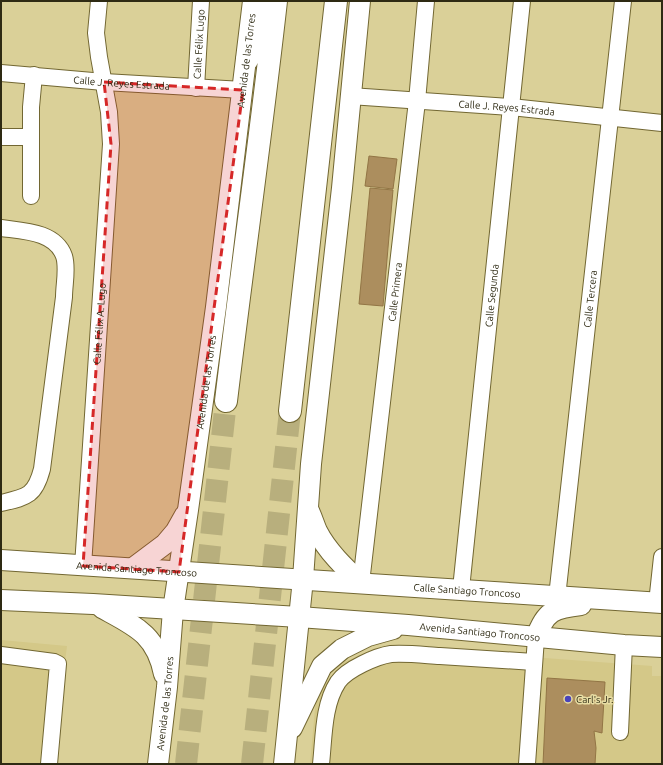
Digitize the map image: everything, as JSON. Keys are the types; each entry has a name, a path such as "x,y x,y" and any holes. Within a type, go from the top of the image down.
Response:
{"highway":[{"path":"246,60 267,1"},
{"path":"226,401 238,293 266,91 276,1"},
{"path":"290,411 336,1"}],"main road":[{"name":"Avenida de las Torres","path":"158,764 167,687 173,610 188,510 243,90 253,1"},
{"path":"284,764 285,742 303,579 311,464 342,188 360,1"},
{"path":"308,508 318,532 326,545 347,570 361,583"},
{"path":"133,568 165,544 176,531 188,510"},
{"name":"Avenida Santiago Troncoso","path":"1,560 272,578"},
{"name":"Calle Santiago Troncoso","path":"272,578 660,603"},
{"path":"1,600 93,604 298,617"},
{"path":"536,638 541,624 546,616 552,611 566,606 617,601"},
{"path":"93,604 129,622 143,632 154,644 161,660 167,687"},
{"name":"Avenida Santiago Troncoso","path":"298,617 408,625 536,638 662,647"},
{"path":"285,742 322,666 342,649 368,636 408,625"}],"street":[{"name":"Calle Félix A. Lugo","path":"82,566 111,144 109,112 96,33 99,1"},
{"name":"Calle Félix Lugo","path":"196,88 201,1"},
{"name":"Calle Primera","path":"361,583 417,101 426,1"},
{"name":"Calle Segunda","path":"460,589 522,1"},
{"name":"Calle Tercera","path":"558,596 623,1"},
{"name":"Calle J. Reyes Estrada","path":"1,73 104,82 243,90"},
{"path":"31,196 31,107 34,75"},
{"name":"Calle J. Reyes Estrada","path":"350,96 511,107 662,123"},
{"path":"1,137 31,137"},
{"path":"1,228 41,234 59,246 64,256 65,269 64,297 42,469 39,482 24,498 1,503"},
{"path":"660,603 662,557"},
{"path":"527,764 536,638"},
{"path":"620,732 624,645"},
{"path":"321,764 326,714 331,696 339,681 352,670 378,657 390,654 419,654 534,662"},
{"path":"1,655 54,662 58,664 49,764"}],"highlighted area":[{"path":"104,82 243,90 179,572 83,566 111,144"}],"shaded area":[{"path":"1,640 67,646 52,764 1,764"},
{"path":"396,647 652,666 652,676 662,676 662,764 310,764 316,698 333,674 344,662 377,648"}],"building":[{"path":"369,156 397,159 393,189 365,186"},
{"path":"370,188 393,190 383,306 359,304"},
{"path":"547,678 605,682 602,733 594,731 596,748 595,764 543,764"}],"tunnel":[{"path":"186,764 226,401"},
{"path":"252,764 290,411"}],"place":[{"name":"Carl's Jr.","path":"568,699"}]}
